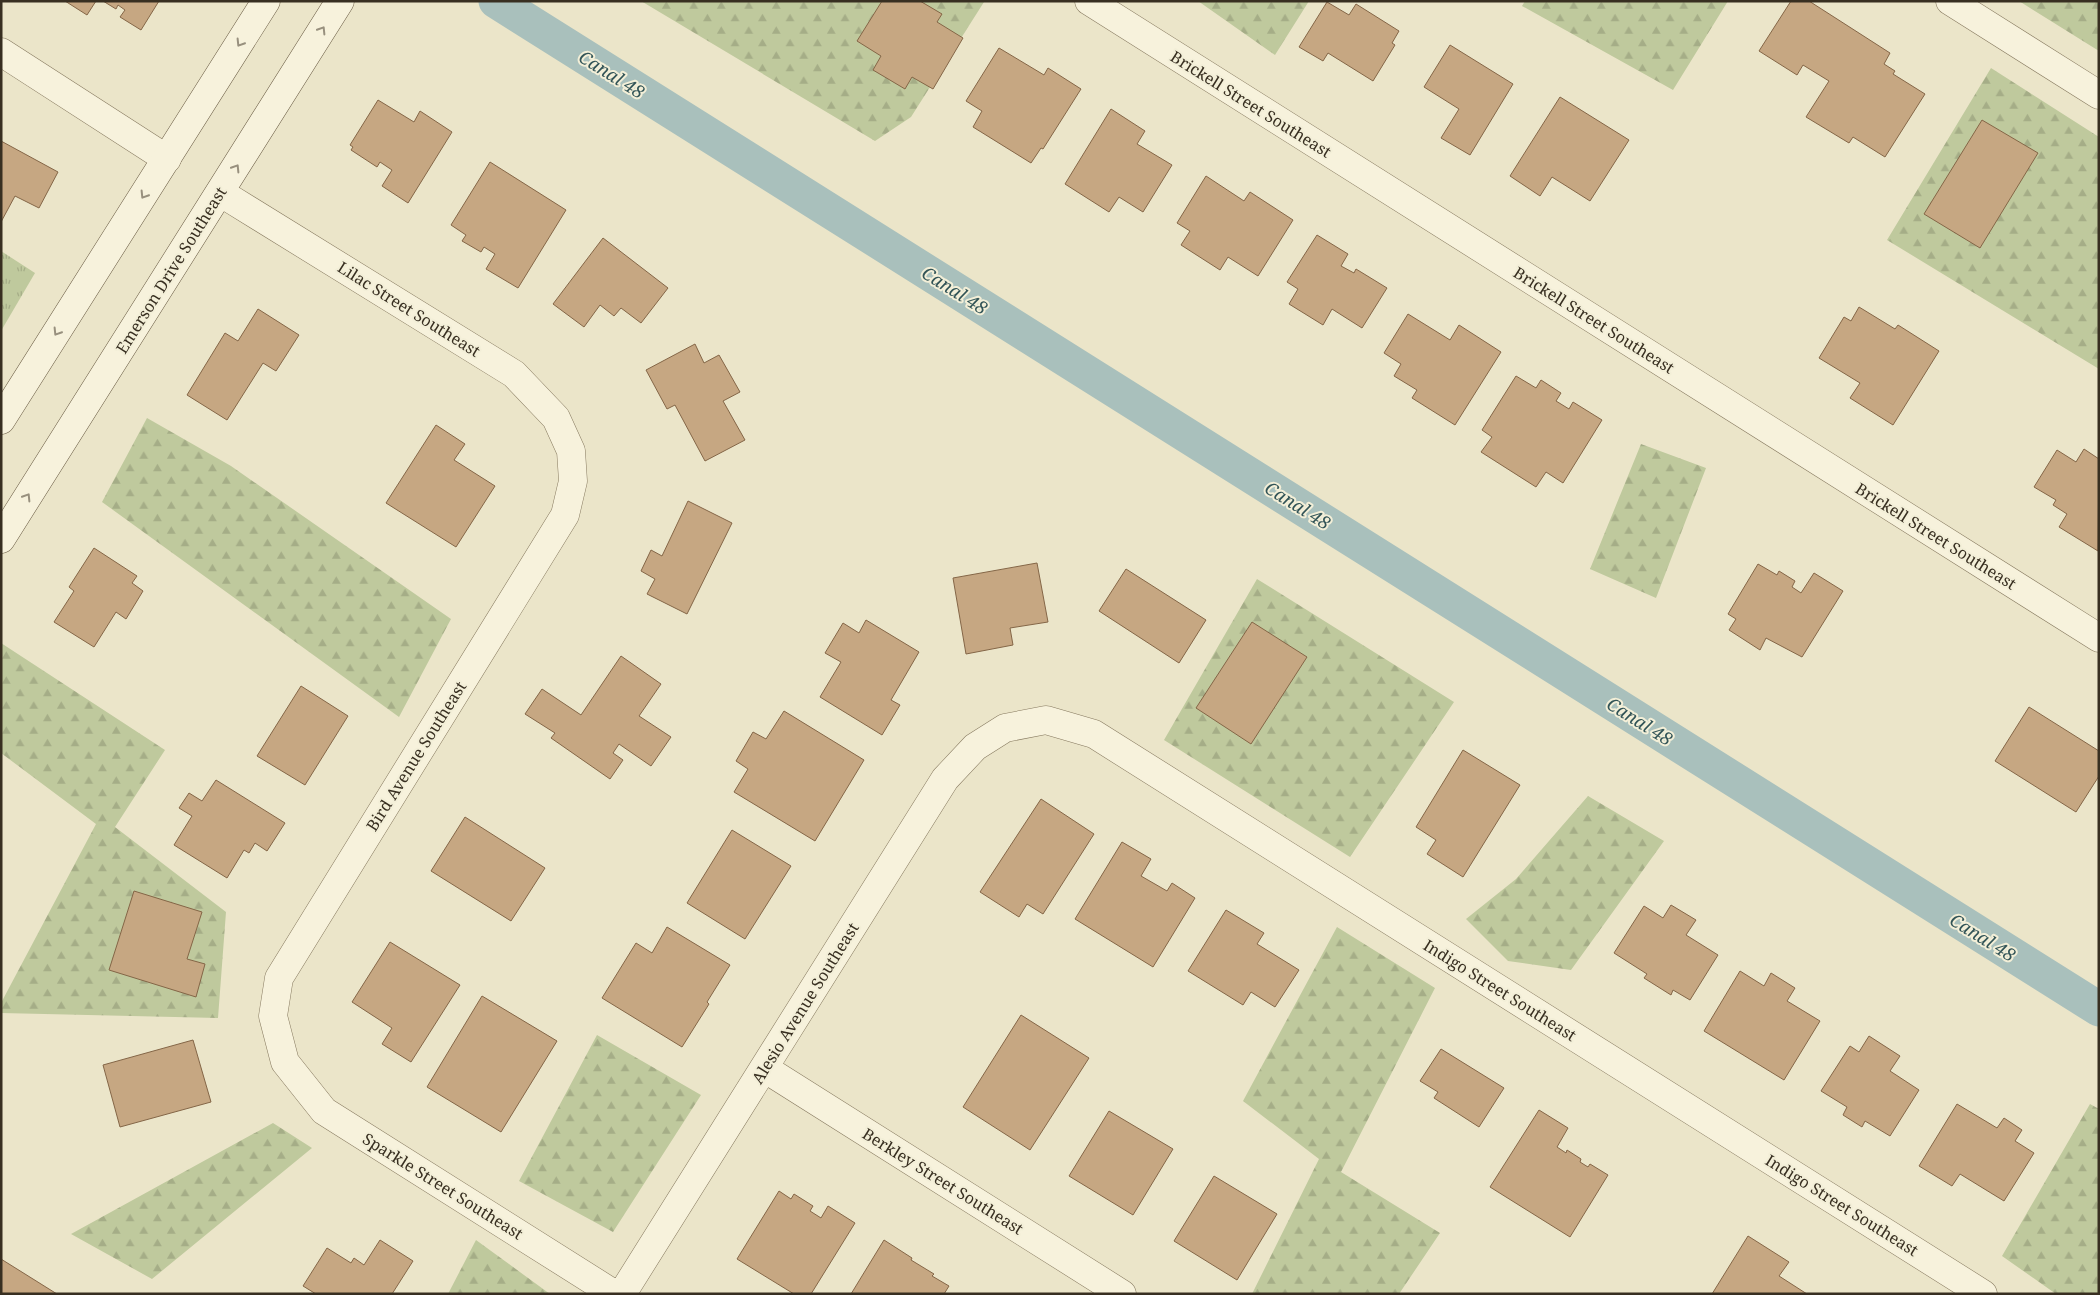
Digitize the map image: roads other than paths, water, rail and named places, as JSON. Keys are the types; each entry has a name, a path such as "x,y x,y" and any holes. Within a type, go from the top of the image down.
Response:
{"street":[{"path":"1,420 266,1"},
{"name":"Emerson Drive Southeast","path":"1,539 221,193 340,1"},
{"name":"Brickell Street Southeast","path":"1089,1 2099,638"},
{"path":"1950,1 2099,95"},
{"path":"1,52 167,159"},
{"name":"Lilac Street Southeast","path":"221,193 514,374 556,418 571,451"},
{"name":"Bird Avenue Southeast","path":"286,1062 272,1016 279,978 565,515 573,481 571,451"},
{"name":"Indigo Street Southeast","path":"1005,728 1046,720 1094,734 1983,1294"},
{"name":"Alesio Avenue Southeast","path":"622,1294 945,779 975,747 1005,728"},
{"name":"Sparkle Street Southeast","path":"286,1062 324,1111 614,1294"},
{"name":"Berkley Street Southeast","path":"764,1068 1122,1294"}],"waterway":[{"name":"Canal 48","path":"496,1 2099,1009"}]}
